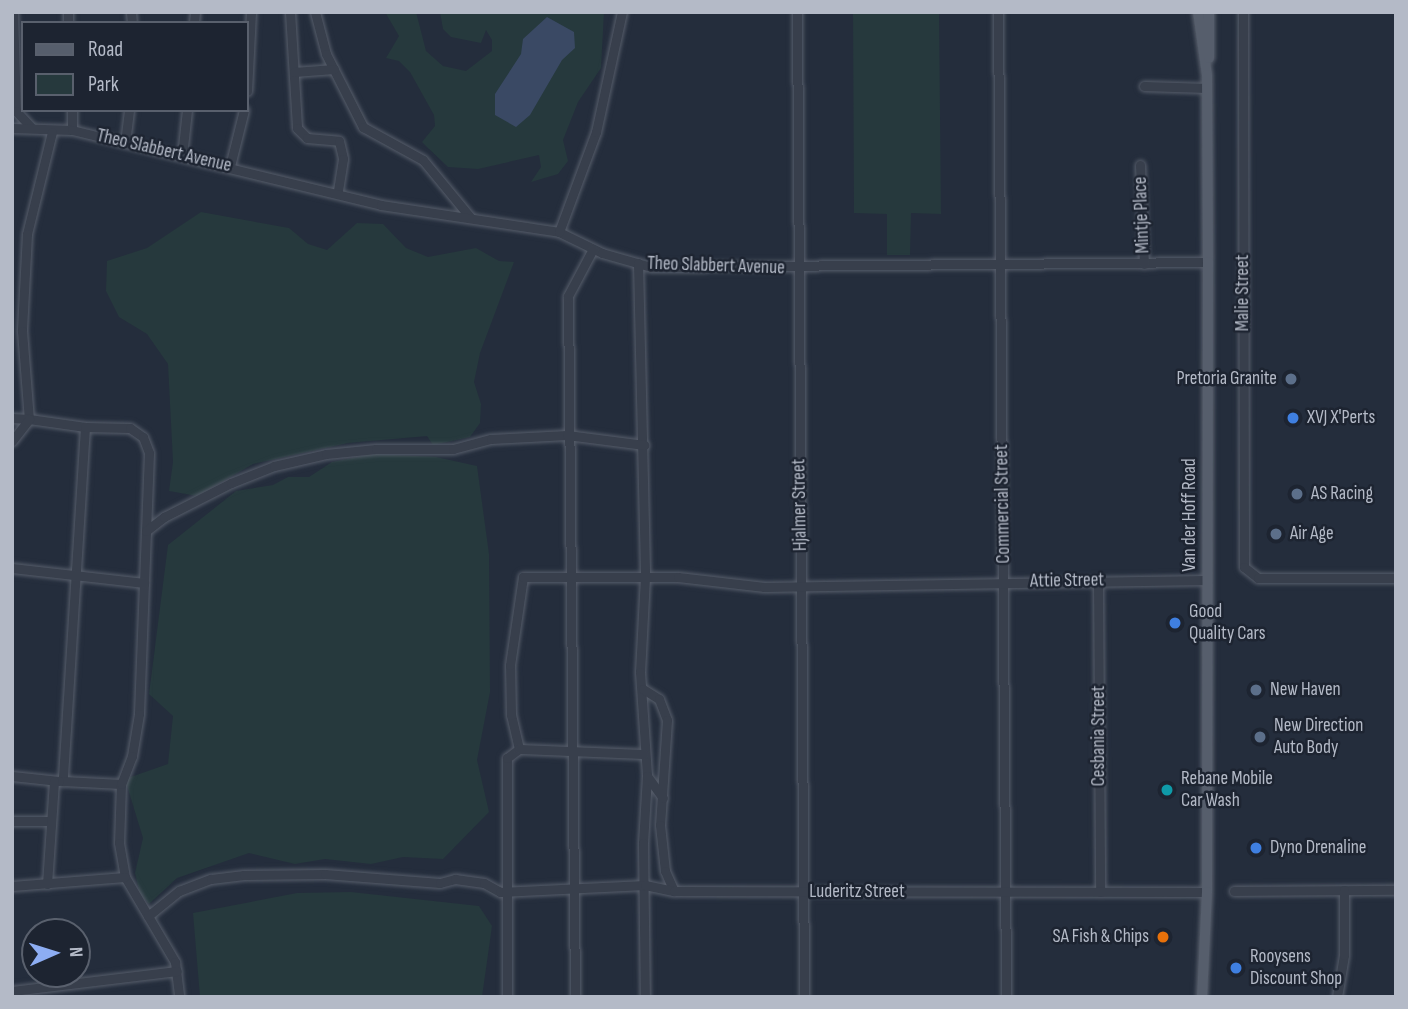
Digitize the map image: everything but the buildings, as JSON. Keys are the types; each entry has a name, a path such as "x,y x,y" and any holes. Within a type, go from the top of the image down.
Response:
{"main road":[{"name":"Van der Hoff Road","path":"1198,12 1207,88 1208,262 1207,892 1202,997"},
{"name":"Van der Hoff Road","path":"1206,75 1209,12"}],"street":[{"path":"13,12 15,103 21,112"},
{"path":"248,71 251,12"},
{"path":"290,12 299,135 333,139 343,150 338,192"},
{"path":"315,12 334,69 363,127 423,160 470,217"},
{"path":"559,232 596,132 622,12"},
{"name":"Hjalmer Street","path":"797,12 804,997"},
{"name":"Commercial Street","path":"998,12 1006,997"},
{"name":"Malie Street","path":"1243,12 1243,560 1248,572 1258,578 1396,578"},
{"path":"295,72 334,69"},
{"path":"1144,86 1207,88"},
{"path":"21,112 32,128"},
{"path":"72,112 72,130"},
{"path":"125,143 129,112"},
{"path":"182,156 187,112"},
{"path":"230,166 244,112"},
{"name":"Theo Slabbert Avenue","path":"12,128 52,132 72,130 338,192 381,205 559,232 593,249 638,264 797,268 1208,262"},
{"path":"12,442 29,419 22,331 23,267 30,217 52,132"},
{"name":"Mintje Place","path":"1140,165 1144,264"},
{"path":"575,997 570,749 572,575 567,435 568,296 593,249"},
{"path":"638,264 644,445 643,689 647,776 645,997"},
{"path":"12,418 85,427 130,428 148,445 139,714 132,756 121,784 118,843 125,877 177,971 178,997"},
{"path":"47,884 50,821 58,781 85,427"},
{"path":"146,531 164,517 231,483 300,460 376,449 453,449 491,439 567,435 644,445"},
{"path":"12,568 144,583"},
{"name":"Attie Street","path":"519,748 511,715 510,665 523,577 645,577 764,587 801,584 1207,580"},
{"name":"Cesbania Street","path":"1098,581 1100,892"},
{"path":"643,689 659,699 667,720 662,856 674,891"},
{"path":"507,997 505,765 512,751 519,748 570,749 644,754"},
{"path":"12,776 121,784"},
{"path":"647,776 663,798"},
{"path":"12,821 50,821"},
{"name":"Luderitz Street","path":"148,916 179,891 211,879 244,875 324,874 440,883 455,879 508,891 645,885 674,891 1207,892"},
{"path":"12,887 125,877"},
{"path":"1337,997 1344,955 1343,890"},
{"path":"1234,891 1396,890"},
{"path":"91,982 177,971"},
{"path":"12,991 42,988"}],"green space":[{"path":"385,12 416,12 426,51 443,66 466,71 492,51 492,40 486,30 481,43 451,37 443,29 440,12 604,12 601,68 578,102 563,140 568,161 558,174 531,182 541,167 539,155 478,169 448,167 422,142 435,126 434,115 410,72 399,61 386,58 399,36"},
{"path":"853,12 939,12 941,214 911,213 910,255 887,255 887,214 854,213"},
{"path":"201,212 289,228 308,244 327,250 357,223 383,224 406,248 428,257 476,248 499,261 514,262 480,353 474,382 481,404 480,423 470,437 433,445 427,436 348,443 253,464 197,496 169,491 173,462 168,364 147,334 119,317 106,291 107,261 147,248"},
{"path":"373,454 436,457 477,466 489,554 490,692 477,760 489,812 443,859 403,857 371,864 325,859 295,864 249,853 177,878 149,904 140,894 135,873 143,838 125,779 168,764 173,716 149,694 168,545 236,491 273,485 288,477 309,477 332,462"},
{"path":"351,892 479,906 492,926 482,997 200,997 193,913 297,893"}],"water":[{"path":"547,17 574,32 575,48 562,60 530,115 516,127 495,115 495,94 521,54 523,39"}],"place":[{"name":"Pretoria Granite","path":"1291,379"},
{"name":"XVJ X'Perts","path":"1293,418"},
{"name":"AS Racing","path":"1297,494"},
{"name":"Air Age","path":"1276,534"},
{"name":"Good Quality Cars","path":"1175,623"},
{"name":"New Haven","path":"1256,690"},
{"name":"New Direction Auto Body","path":"1260,737"},
{"name":"Rebane Mobile Car Wash","path":"1167,790"},
{"name":"Dyno Drenaline","path":"1256,848"},
{"name":"SA Fish & Chips","path":"1163,937"},
{"name":"Rooysens Discount Shop","path":"1236,968"}]}
